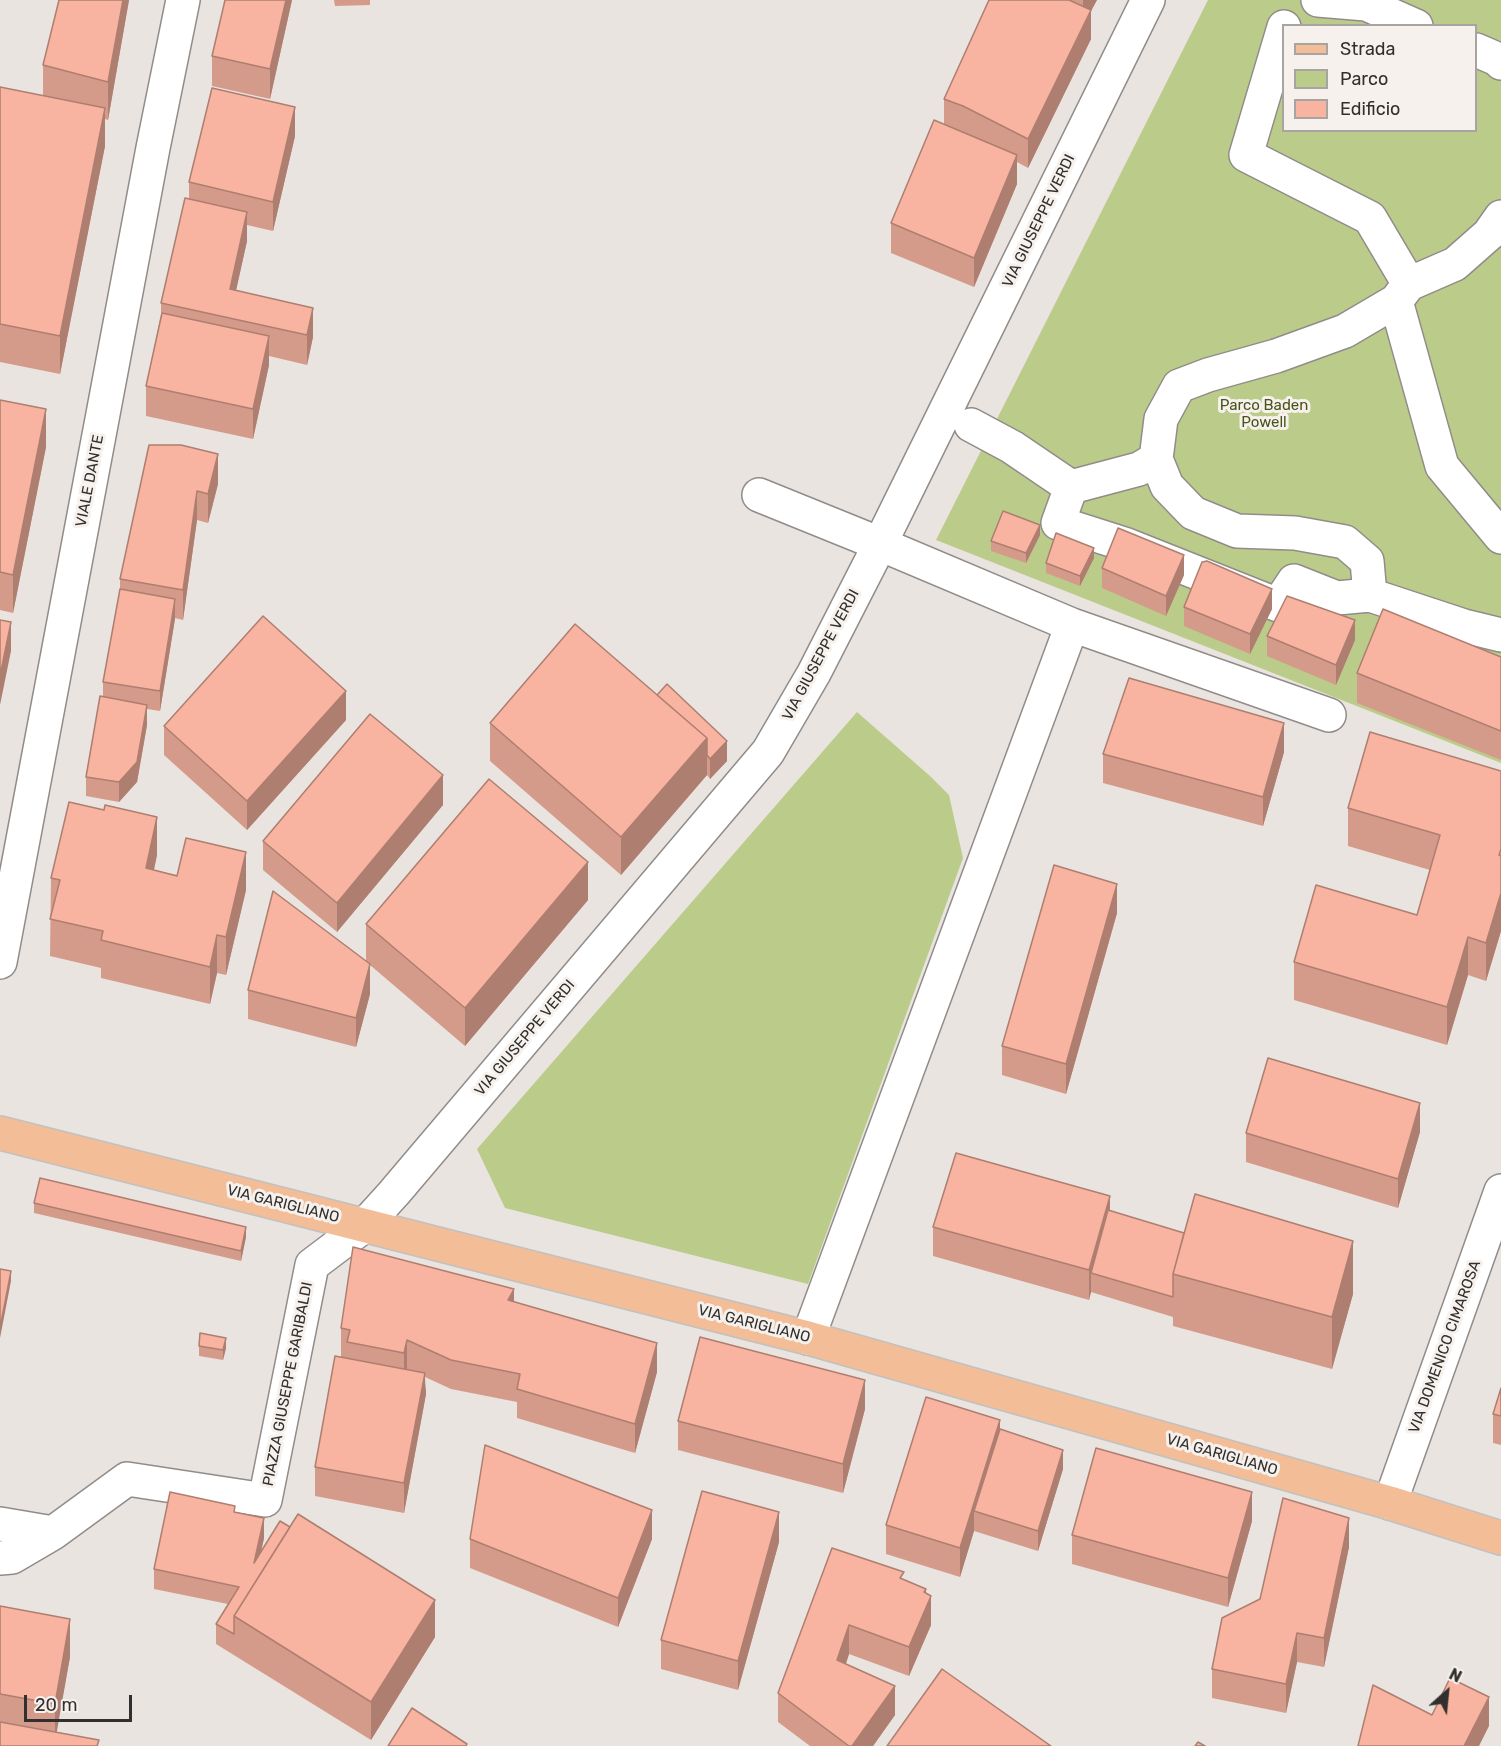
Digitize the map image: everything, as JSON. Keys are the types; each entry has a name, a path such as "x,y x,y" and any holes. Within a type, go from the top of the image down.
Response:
{"main road":[{"name":"VIA GARIGLIANO","path":"0,1133 808,1338 1390,1503 1501,1538"}],"street":[{"name":"VIALE DANTE","path":"0,962 148,172 183,0"},
{"name":"VIA GIUSEPPE VERDI","path":"365,1226 768,752 814,673 880,544 1148,0"},
{"path":"1285,24 1292,0"},
{"path":"1317,0 1366,4 1411,24"},
{"path":"1282,33 1246,155 1370,218 1402,293 1442,465 1501,537"},
{"path":"1477,50 1501,63"},
{"path":"1370,595 1367,561 1345,542 1295,533 1238,531 1193,513 1167,486 1156,459 1161,418 1179,386 1208,375 1276,356 1345,331 1402,293 1455,264 1489,234 1501,217"},
{"path":"971,425 1012,447 1071,487 1139,469 1156,459"},
{"path":"1071,487 1058,523 1127,545 1278,605 1294,581 1337,598 1370,595 1443,620 1501,635"},
{"path":"759,495 1072,625 1329,715"},
{"path":"1198,572 1238,531"},
{"path":"808,1338 1072,625"},
{"name":"VIA DOMENICO CIMAROSA","path":"1390,1503 1501,1191"},
{"name":"PIAZZA GIUSEPPE GARIBALDI","path":"53,1533 127,1479 265,1500 312,1265 365,1226"},
{"path":"0,1524 53,1533"},
{"path":"0,1558 12,1557 53,1533"}],"green space":[{"name":"Parco Baden Powell","path":"1208,0 1501,0 1501,763 936,540"},
{"path":"857,712 949,795 963,858 808,1284 505,1208 477,1149"}],"building":[{"path":"59,0 123,0 108,82 43,65"},
{"path":"225,0 286,0 270,69 212,56"},
{"path":"989,0 1069,0 1091,10 1028,139 963,106 944,99"},
{"path":"0,87 105,108 60,336 0,324"},
{"path":"212,88 295,107 273,202 189,182"},
{"path":"934,120 1017,155 974,258 891,223"},
{"path":"185,198 247,212 230,289 313,308 307,335 161,303"},
{"path":"162,313 269,336 253,409 146,386"},
{"path":"0,400 46,409 13,575 0,572"},
{"path":"149,445 181,445 218,454 208,494 197,491 183,590 120,579"},
{"path":"1003,511 1040,525 1026,553 991,541"},
{"path":"1118,528 1184,555 1166,596 1102,568"},
{"path":"1056,533 1094,548 1080,576 1046,563"},
{"path":"1207,561 1272,589 1250,634 1184,607 1202,562"},
{"path":"120,589 175,599 160,691 103,682"},
{"path":"1287,596 1355,620 1336,665 1267,636"},
{"path":"1383,609 1501,657 1501,731 1357,673"},
{"path":"263,616 346,691 247,801 164,726"},
{"path":"0,620 11,622 0,676"},
{"path":"575,624 707,738 621,837 490,723"},
{"path":"1129,678 1284,723 1263,797 1103,754"},
{"path":"667,684 727,741 710,759 707,755 707,738 657,695"},
{"path":"100,696 147,705 137,762 119,782 86,777"},
{"path":"370,714 443,775 337,903 263,841"},
{"path":"1370,732 1501,771 1501,849 1499,855 1501,856 1501,893 1486,943 1468,937 1447,1007 1294,962 1316,885 1417,915 1440,835 1348,808"},
{"path":"489,779 588,862 465,1008 366,924"},
{"path":"69,802 104,810 105,805 157,817 146,868 177,876 186,838 246,852 226,937 217,935 210,967 101,940 103,931 50,919 60,880 51,878"},
{"path":"1054,865 1117,884 1066,1064 1002,1046"},
{"path":"273,891 370,964 356,1018 248,990"},
{"path":"1268,1058 1420,1103 1398,1179 1246,1133"},
{"path":"956,1153 1110,1196 1089,1270 933,1227"},
{"path":"40,1178 246,1227 241,1251 34,1203"},
{"path":"1195,1194 1353,1241 1332,1317 1173,1274"},
{"path":"1108,1210 1184,1233 1173,1274 1173,1297 1091,1273"},
{"path":"353,1247 514,1289 508,1300 657,1343 635,1424 517,1389 520,1374 451,1360 407,1340 404,1353 347,1342 350,1330 341,1328"},
{"path":"0,1269 11,1271 0,1328"},
{"path":"200,1333 226,1338 223,1350 199,1346"},
{"path":"700,1337 865,1380 843,1464 678,1421"},
{"path":"335,1356 425,1373 404,1483 315,1467"},
{"path":"1501,1388 1501,1416 1493,1414"},
{"path":"926,1397 1000,1420 960,1548 886,1525"},
{"path":"1000,1429 1063,1450 1038,1531 974,1511"},
{"path":"485,1445 652,1510 618,1598 470,1539"},
{"path":"1096,1448 1252,1492 1228,1578 1072,1535"},
{"path":"702,1491 779,1512 738,1661 661,1640"},
{"path":"170,1492 235,1506 234,1512 264,1518 254,1563 280,1521 290,1527 234,1616 234,1634 216,1624 239,1587 154,1569"},
{"path":"1283,1498 1349,1518 1324,1638 1297,1633 1286,1684 1212,1669 1222,1618 1260,1599"},
{"path":"298,1514 435,1600 371,1702 234,1616"},
{"path":"832,1548 904,1572 900,1578 926,1589 924,1592 931,1596 909,1647 849,1625 837,1660 895,1686 852,1746 778,1693"},
{"path":"0,1606 70,1619 55,1704 0,1694"},
{"path":"942,1669 1051,1746 887,1746"},
{"path":"1450,1678 1489,1697 1464,1746 1358,1746 1373,1685 1432,1715"},
{"path":"412,1708 467,1744 466,1746 388,1746"},
{"path":"0,1722 99,1740 97,1746 0,1746"}]}
